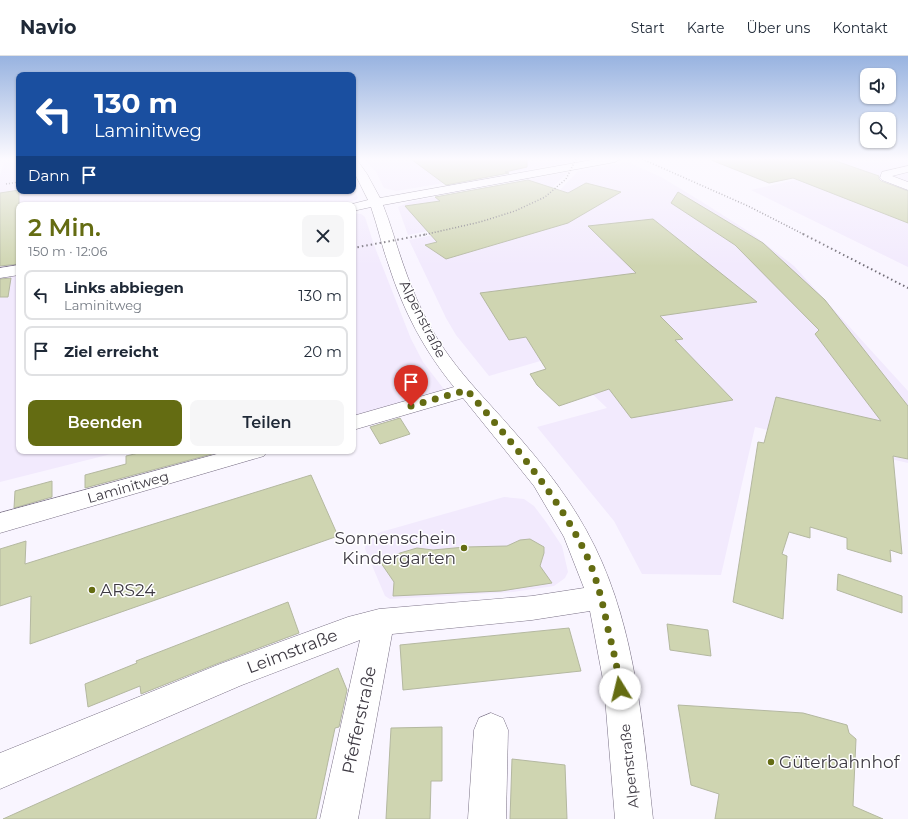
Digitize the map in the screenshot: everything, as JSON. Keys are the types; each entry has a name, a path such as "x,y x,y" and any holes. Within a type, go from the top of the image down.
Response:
{"street":[{"name":"Alpenstraße","path":"373,195 397,268 413,305 437,353 523,455 555,500 586,555 601,597 618,674 630,763 634,819"},
{"path":"356,206 417,195"},
{"path":"0,273 16,270"},
{"path":"356,422 467,390"},
{"name":"Laminitweg","path":"0,523 245,454"},
{"name":"Leimstraße","path":"0,771 288,652 348,630 379,622 532,608 601,597"},
{"name":"Pfefferstraße","path":"339,819 379,622"},
{"path":"487,819 491,730"}],"shaded area":[{"path":"0,195 357,195 358,198 348,202 16,202 16,265 0,268"},
{"path":"448,195 542,195 454,226 408,235 398,207 409,202"},
{"path":"553,195 690,195 751,233 794,266 908,391 908,463 755,427 721,575 642,574 614,521 537,427 607,408 554,357 489,376 456,335 446,318 409,240 448,232"},
{"path":"760,195 908,195 908,267"},
{"path":"356,213 361,214 365,217 374,245 411,339 423,362 446,392 356,418"},
{"path":"16,275 16,454 111,454 0,482 0,278"},
{"name":"Sonnenschein Kindergarten","path":"504,497 524,499 534,506 562,546 568,572 565,578 554,586 513,592 390,599 385,596 365,549 366,543 371,536"}],"building":[{"path":"0,195 19,195 19,202 16,202 16,264 0,266"},
{"path":"448,195 617,195 568,223 446,259 425,245 437,242 405,206 440,201 435,197"},
{"path":"676,195 682,195 763,243 825,300 908,406 908,459 893,456 902,554 890,550 891,562 847,549 847,538 810,527 810,538 789,532 782,554 787,556 783,619 733,602 758,442 764,443 776,397 881,421 815,334 819,330 735,245 671,203"},
{"path":"835,195 908,195 908,223"},
{"path":"653,219 757,302 660,316 683,339 675,340 733,400 631,418 609,389 559,406 537,385 530,374 546,369 526,337 509,340 480,293 636,273 588,226"},
{"path":"11,278 8,297 0,297 0,279"},
{"path":"400,418 410,434 380,444 370,427"},
{"path":"134,454 212,454 85,488 85,475 126,464 126,456"},
{"path":"311,475 338,536 30,644 31,596 0,606 0,549 26,541 25,564"},
{"path":"52,481 52,497 14,508 15,491"},
{"path":"530,539 544,547 544,553 540,566 552,583 501,591 393,596 394,582 381,563 400,553 417,548 433,550 465,547 507,546 520,540"},
{"path":"838,574 902,596 902,613 837,590"},
{"path":"288,602 299,633 141,694 140,686 88,707 85,684 137,663 136,661"},
{"path":"667,624 708,630 711,656 670,650"},
{"path":"569,628 581,671 403,690 400,645"},
{"path":"338,668 347,690 339,727 335,728 316,819 3,819"},
{"name":"Güterbahnhof","path":"678,705 803,713 847,725 849,733 856,739 853,806 883,819 715,819 719,794 691,785"},
{"path":"442,727 442,781 431,781 430,819 386,819 391,728"},
{"path":"512,759 565,765 567,819 510,819"}],"railway":[{"path":"425,235 480,222 515,211 548,195"},
{"path":"722,195 805,235"},
{"path":"803,234 908,288"},
{"path":"356,247 425,235"}],"place":[{"name":"Sonnenschein Kindergarten","path":"464,548"},
{"name":"ARS24","path":"92,590"},
{"name":"Güterbahnhof","path":"771,762"}],"route":[{"path":"411,406 467,390 523,455 555,500 586,555 601,597 620,689"}]}
